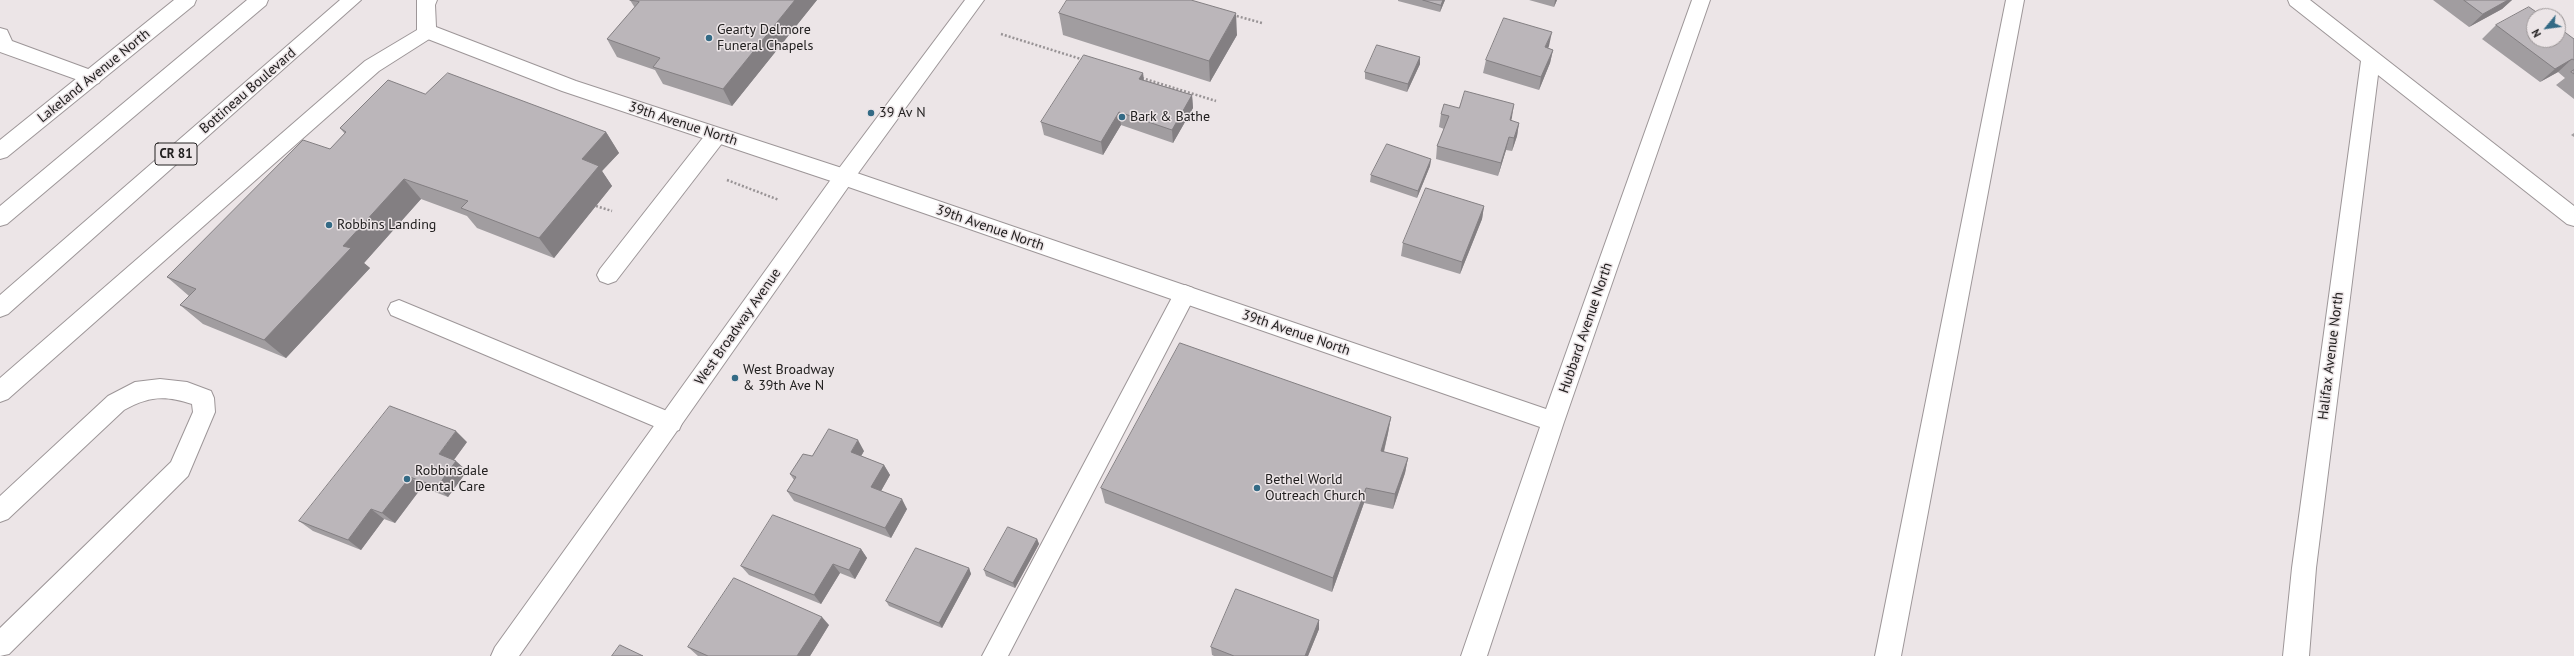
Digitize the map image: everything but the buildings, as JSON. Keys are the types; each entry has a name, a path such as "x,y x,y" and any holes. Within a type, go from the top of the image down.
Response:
{"street":[{"name":"Lakeland Avenue North","path":"0,151 188,0"},
{"path":"0,218 259,0"},
{"name":"Bottineau Boulevard","path":"0,308 352,0"},
{"path":"0,392 284,146 372,66 427,31 425,3 428,0"},
{"name":"West Broadway Avenue","path":"504,656 844,177 975,0"},
{"name":"Hubbard Avenue North","path":"1474,656 1553,422 1701,0"},
{"path":"1888,656 2015,0"},
{"path":"2297,0 2371,56 2574,218"},
{"name":"39th Avenue North","path":"427,31 569,86 716,136 844,177 1113,272 1185,294 1553,422"},
{"path":"0,35 4,46 34,59 92,78"},
{"name":"Halifax Avenue North","path":"2296,656 2304,568 2371,56"},
{"path":"608,275 716,136"},
{"path":"995,656 1185,294"},
{"path":"399,309 671,422"},
{"path":"0,511 116,403 135,392 163,389 186,391 203,398 204,412 180,469 0,645"}],"path":[{"path":"1232,14 1262,23"},
{"path":"1001,34 1090,62"},
{"path":"1134,76 1216,101"}],"place":[{"name":"Gearty Delmore Funeral Chapels","path":"709,38"},
{"name":"39 Av N","path":"871,113"},
{"name":"Bark & Bathe","path":"1122,117"},
{"name":"Robbins Landing","path":"329,225"},
{"name":"West Broadway & 39th Ave N","path":"735,378"},
{"name":"Robbinsdale Dental Care","path":"407,479"},
{"name":"Bethel World Outreach Church","path":"1257,488"}]}
